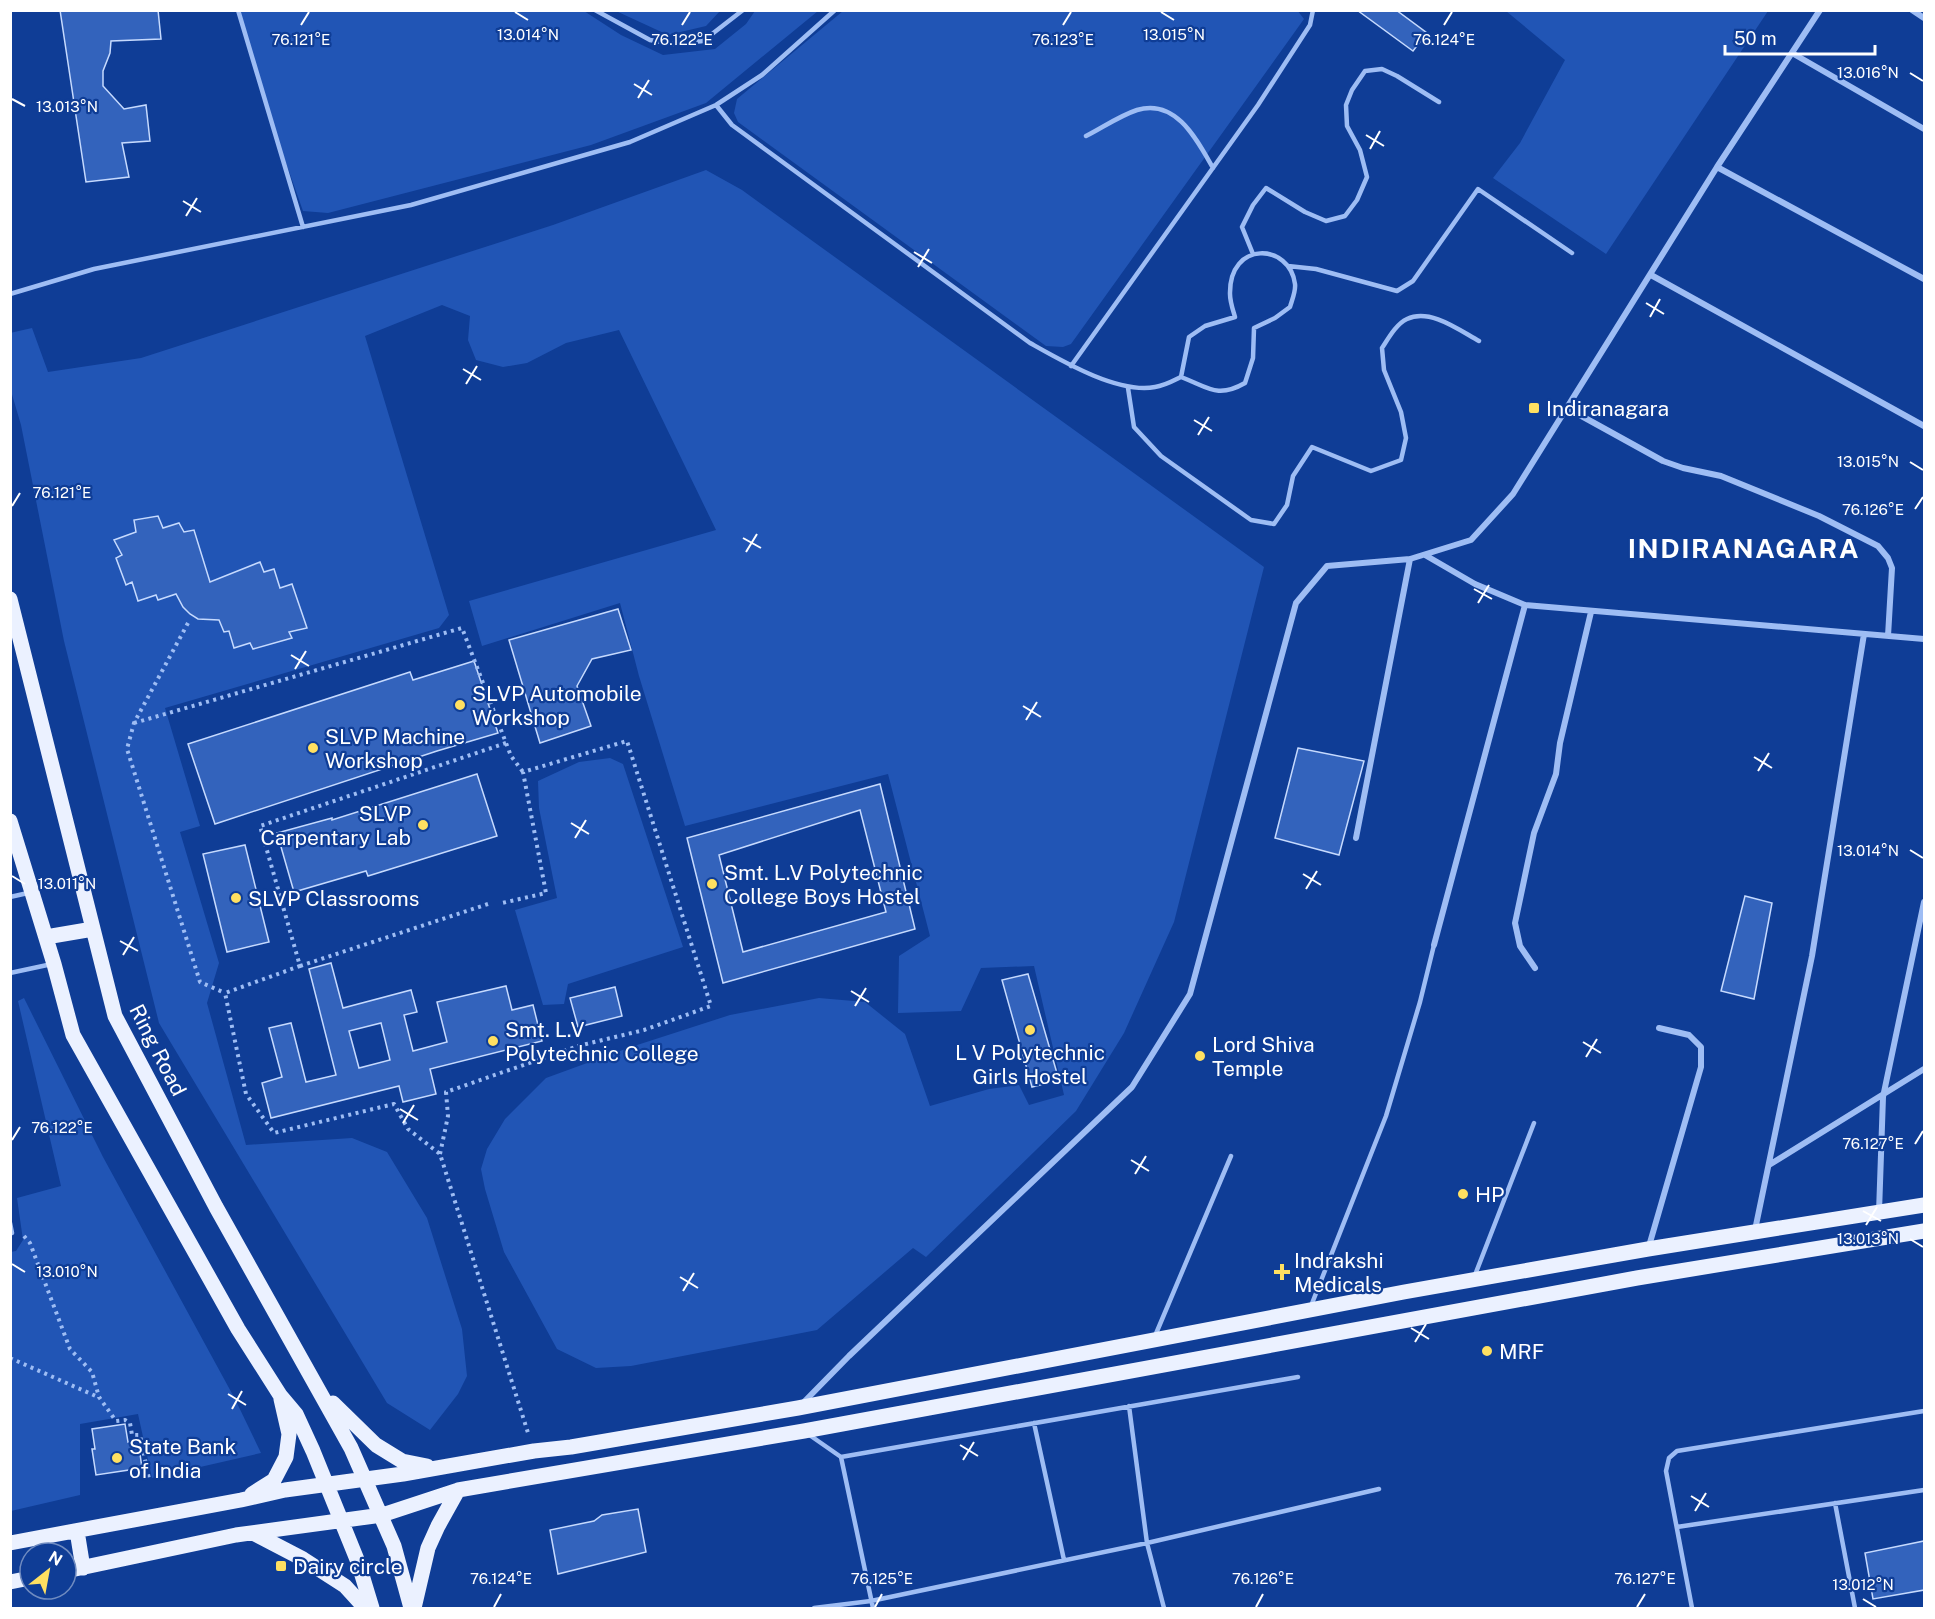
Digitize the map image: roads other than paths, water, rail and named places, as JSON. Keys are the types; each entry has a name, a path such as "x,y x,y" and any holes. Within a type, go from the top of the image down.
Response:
{"main road":[{"name":"Ring Road","path":"10,599 115,1016 216,1207 351,1448 382,1515 413,1608"},
{"path":"10,820 73,1035 238,1329 280,1395 296,1414 358,1562 372,1608"},
{"path":"46,937 93,929"},
{"path":"10,1543 285,1490 571,1447 798,1408 1648,1249 1924,1205"},
{"path":"78,1569 252,1533 382,1515 458,1490 804,1431 1637,1278 1924,1231"},
{"path":"1447,1285 1454,1312"},
{"path":"314,1383 376,1445 402,1461 437,1468"},
{"path":"242,1500 273,1480 286,1457 290,1434 280,1395"},
{"path":"798,1408 804,1431"},
{"path":"413,1608 428,1548 458,1490"},
{"path":"76,1531 83,1568"},
{"path":"252,1533 303,1559 345,1586 365,1608"}],"street":[{"path":"798,1408 849,1356 1132,1087 1190,994 1296,603 1327,566 1410,559 1471,540 1513,494 1717,167 1820,10"},
{"path":"1912,10 1924,18"},
{"path":"1792,53 1924,129"},
{"path":"1717,167 1924,279"},
{"path":"1651,275 1924,426"},
{"path":"1567,408 1662,461 1743,484 1819,516 1878,546 1888,558 1892,568 1888,636"},
{"path":"1425,555 1475,585 1525,605 1924,639"},
{"path":"1356,838 1410,559"},
{"path":"1434,945 1525,605"},
{"path":"1534,968 1520,946 1515,923 1534,833 1556,774 1560,743 1591,612"},
{"path":"1754,1233 1812,956 1864,634"},
{"path":"1879,1213 1882,1097 1924,902"},
{"path":"1648,1249 1701,1067 1701,1047 1689,1035 1659,1028"},
{"path":"1769,1165 1924,1069"}],"lane":[{"path":"238,10 303,227"},
{"path":"595,10 650,40 673,44 703,41 743,10"},
{"path":"10,294 94,269 411,205 630,142 716,105 762,75 835,10"},
{"path":"1071,366 1258,105 1310,25 1313,10"},
{"path":"1253,254 1242,227 1252,205 1266,188 1305,212 1326,221 1345,216 1357,200 1367,177 1360,150 1347,126 1346,105 1352,90 1365,71 1382,69 1398,76 1439,102"},
{"path":"716,105 732,125 1029,344 1071,366 1128,388 1156,387 1181,377 1211,389 1230,392 1245,383 1253,358 1254,328 1275,318 1290,307 1295,285 1288,266"},
{"path":"1086,136 1134,111 1145,108 1164,111 1177,117 1192,132 1213,168"},
{"path":"1181,377 1189,337 1205,326 1235,317 1230,296 1231,279 1237,264 1253,254 1270,254 1288,266 1316,269 1397,291 1413,281 1478,189 1572,253"},
{"path":"1128,388 1134,427 1161,456 1251,520 1274,524 1287,505 1293,476 1312,447 1371,471 1401,460 1406,438 1401,412 1384,370 1382,348 1406,320 1420,316 1443,321 1479,341"},
{"path":"10,897 32,892"},
{"path":"1309,1312 1386,1116 1420,1002 1434,945"},
{"path":"10,973 54,964"},
{"path":"1473,1280 1534,1123"},
{"path":"1152,1341 1231,1156"},
{"path":"10,1223 11,1233"},
{"path":"841,1457 1298,1377"},
{"path":"1129,1406 1147,1543 1164,1608"},
{"path":"1692,1608 1666,1471 1669,1458 1677,1451 1924,1411"},
{"path":"1034,1423 1064,1560"},
{"path":"804,1431 841,1457 873,1608"},
{"path":"814,1608 871,1601 1147,1543 1379,1490"},
{"path":"1677,1527 1924,1490"},
{"path":"1835,1503 1855,1608"}],"place":[{"name":"Indiranagara","path":"1534,408"},
{"name":"SLVP Automobile Workshop","path":"460,705"},
{"name":"SLVP Machine Workshop","path":"313,748"},
{"name":"SLVP Carpentary Lab","path":"423,825"},
{"name":"Smt. L.V Polytechnic College Boys Hostel","path":"712,884"},
{"name":"SLVP Classrooms","path":"236,898"},
{"name":"L V Polytechnic Girls Hostel","path":"1030,1030"},
{"name":"Smt. L.V Polytechnic College","path":"493,1041"},
{"name":"Lord Shiva Temple","path":"1200,1056"},
{"name":"HP","path":"1463,1194"},
{"name":"Indrakshi Medicals","path":"1282,1272"},
{"name":"MRF","path":"1487,1351"},
{"name":"State Bank of India","path":"117,1458"},
{"name":"Dairy circle","path":"281,1566"}],"district":[{"name":"INDIRANAGARA","path":"1744,548"}]}
